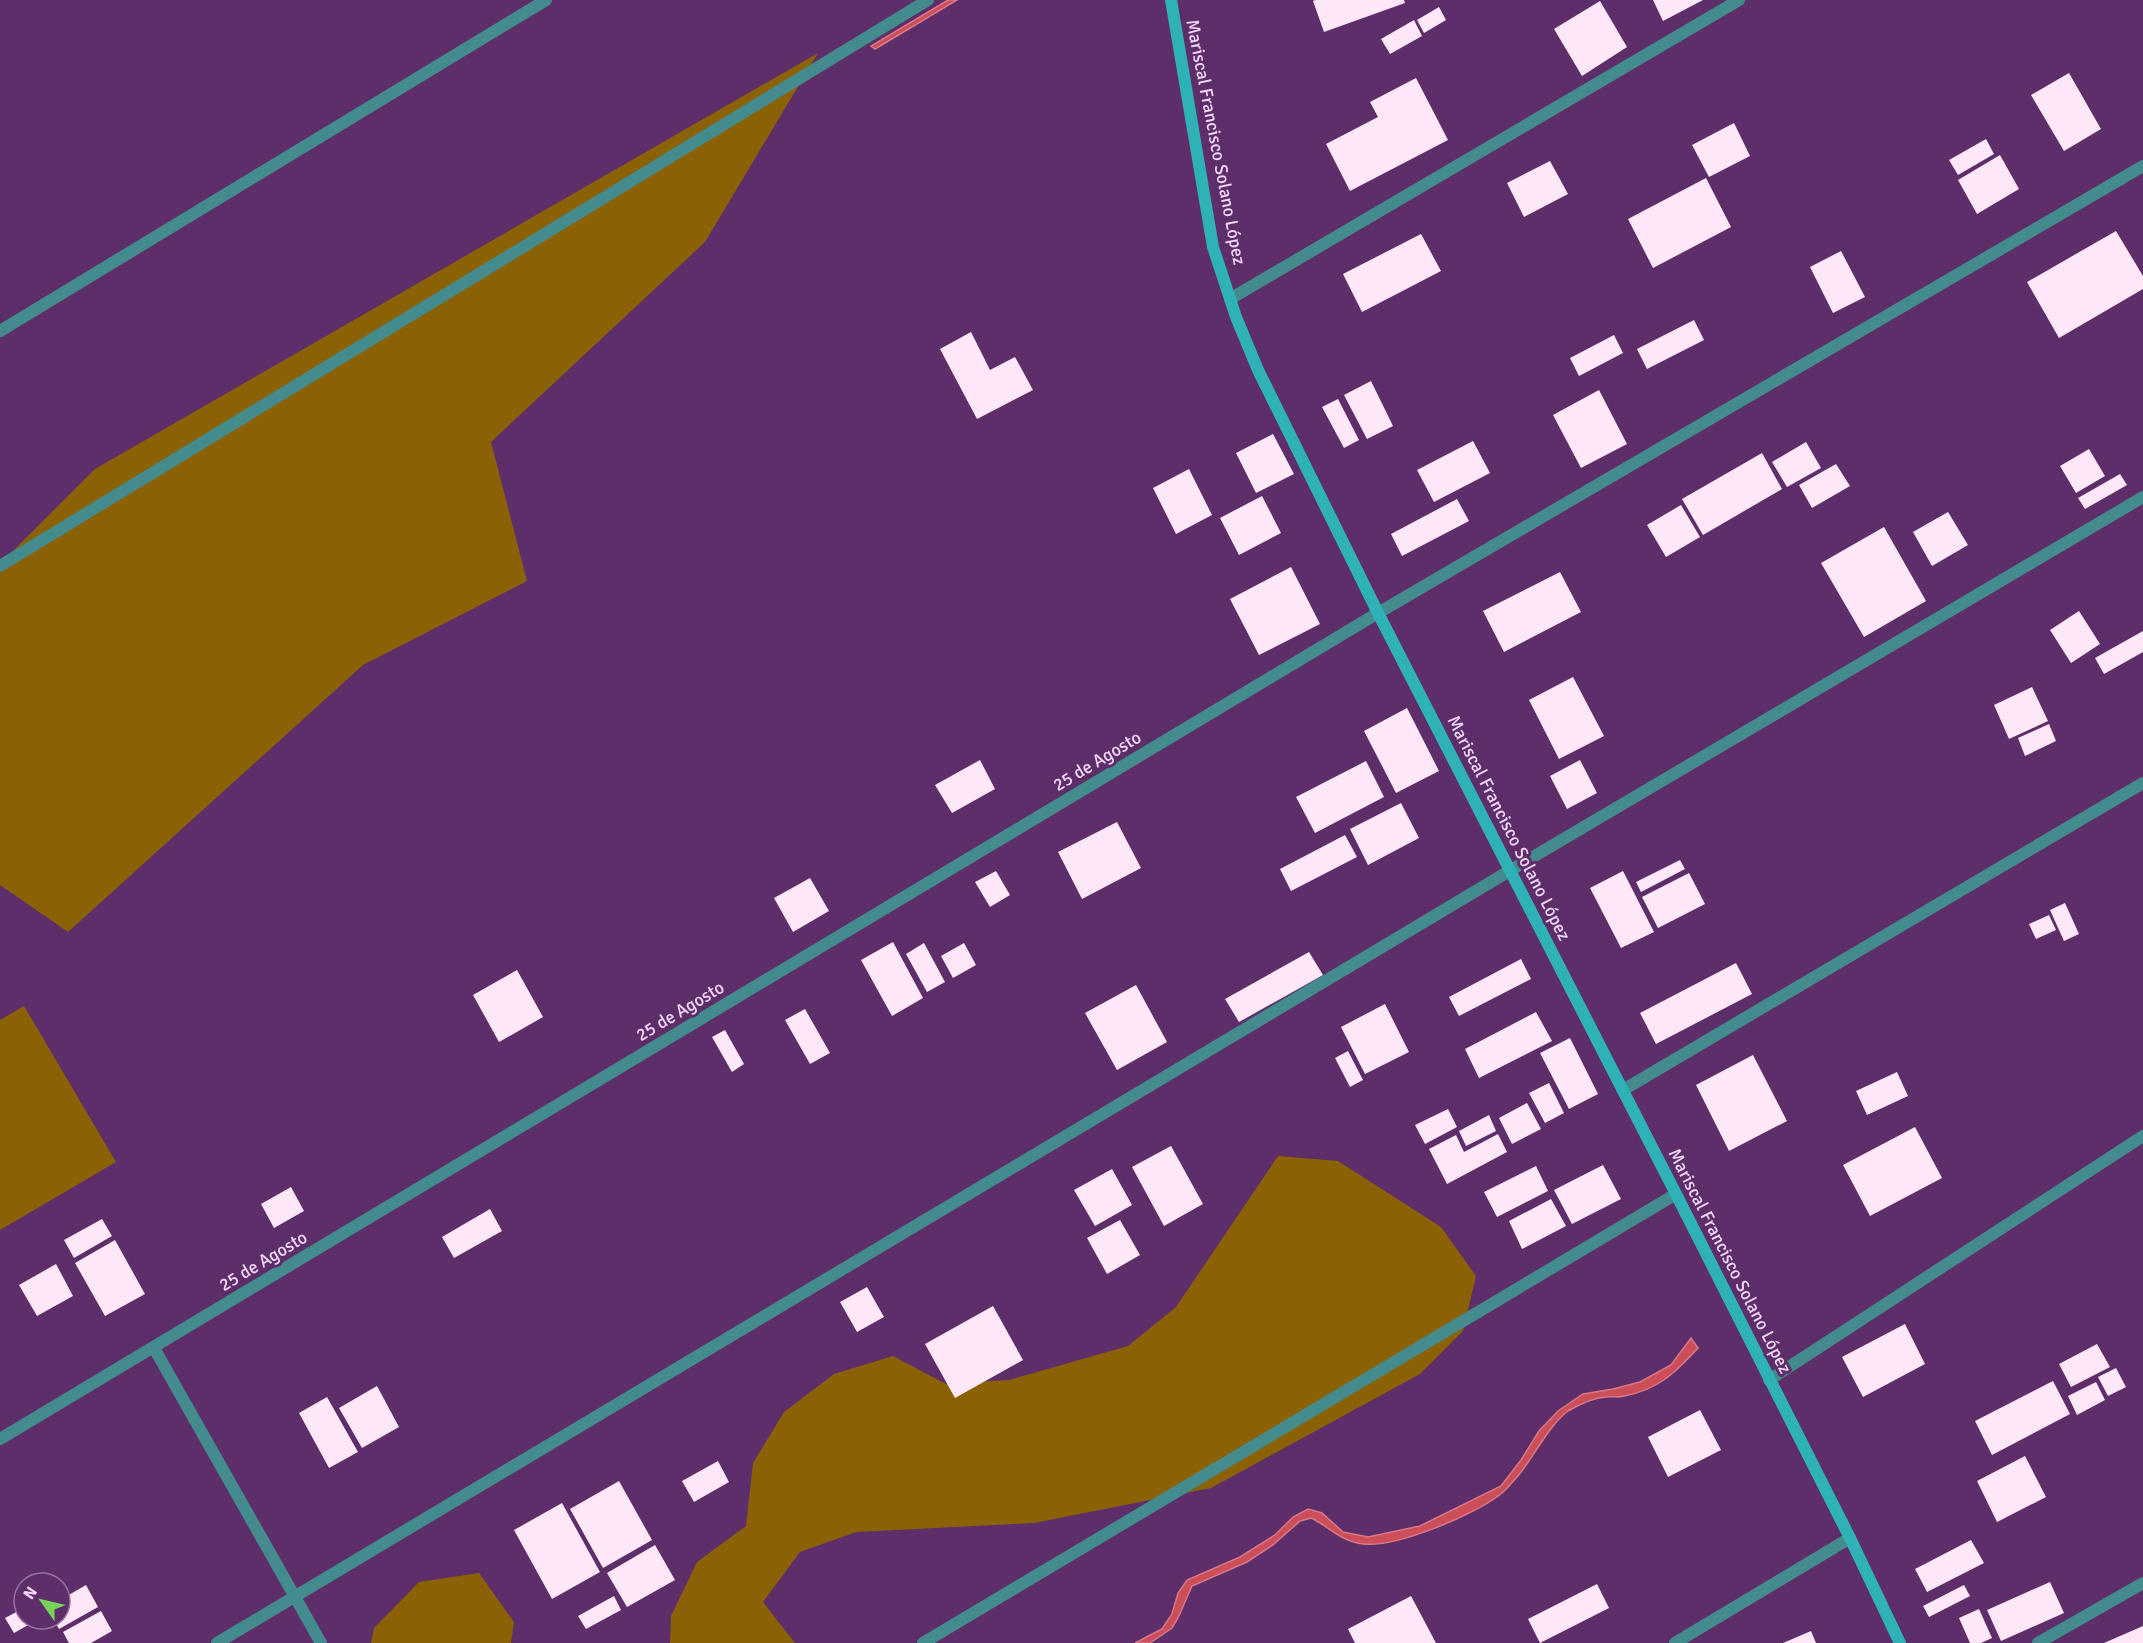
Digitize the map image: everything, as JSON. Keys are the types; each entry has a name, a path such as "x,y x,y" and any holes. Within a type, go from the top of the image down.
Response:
{"main road":[{"name":"Mariscal Francisco Solano López","path":"1171,0 1213,247 1230,299 1258,370 1378,613 1850,1538 1900,1643"}],"street":[{"path":"0,332 546,0"},
{"path":"0,566 928,0"},
{"path":"1230,299 1739,0"},
{"name":"25 de Agosto","path":"0,1439 1378,613 2143,166"},
{"path":"218,1643 1511,870 2143,497"},
{"path":"1623,1090 2143,783"},
{"path":"1769,1380 2143,1136"},
{"path":"923,1643 1676,1194"},
{"path":"154,1348 321,1643"},
{"path":"1675,1643 1850,1538"},
{"path":"2038,1643 2143,1583"}],"shaded area":[{"path":"948,0 957,0 875,49 871,46"},
{"path":"818,53 705,242 491,442 527,581 363,665 68,932 0,885 0,564 95,469"},
{"path":"24,1006 116,1162 0,1230 0,1020"},
{"path":"1278,1156 1338,1161 1441,1227 1476,1276 1463,1331 1420,1374 1211,1488 1034,1523 856,1532 800,1552 763,1602 795,1643 670,1643 671,1616 697,1562 746,1526 753,1463 784,1412 834,1374 893,1356 946,1384 1009,1380 1128,1346 1176,1307"},
{"path":"1691,1338 1698,1348 1682,1365 1657,1385 1622,1397 1591,1400 1568,1411 1555,1424 1524,1469 1506,1489 1474,1510 1436,1528 1395,1541 1377,1544 1355,1543 1311,1518 1300,1521 1273,1545 1247,1562 1192,1586 1172,1628 1150,1643 1135,1643 1162,1629 1172,1614 1178,1593 1187,1580 1240,1557 1275,1535 1293,1517 1308,1509 1322,1513 1343,1532 1368,1537 1420,1526 1501,1486 1539,1431 1558,1411 1583,1394 1640,1382 1671,1365"},
{"path":"479,1573 514,1622 511,1643 371,1643 374,1628 419,1582"}],"building":[{"path":"1404,0 1405,3 1324,32 1313,1"},
{"path":"1653,0 1703,0 1663,21"},
{"path":"1600,1 1627,47 1582,76 1554,29"},
{"path":"1439,7 1446,20 1424,33 1417,20"},
{"path":"1414,20 1422,36 1390,54 1381,39"},
{"path":"2069,73 2101,129 2064,151 2031,95"},
{"path":"1416,78 1448,140 1350,191 1326,144 1378,117 1370,102"},
{"path":"1734,123 1750,156 1709,177 1692,145"},
{"path":"1986,139 1994,154 1958,175 1949,160"},
{"path":"2000,155 2019,189 1977,214 1958,180"},
{"path":"1550,161 1568,194 1524,217 1507,183"},
{"path":"1706,178 1731,227 1653,268 1628,219"},
{"path":"2116,231 2143,276 2143,289 2059,338 2027,282"},
{"path":"1421,234 1441,271 1362,312 1343,274"},
{"path":"1841,251 1865,297 1833,313 1810,267"},
{"path":"1694,320 1704,340 1647,369 1637,349"},
{"path":"971,332 990,370 1015,357 1033,390 977,419 940,349"},
{"path":"1614,335 1623,353 1579,376 1570,358"},
{"path":"1371,381 1393,426 1367,439 1344,395"},
{"path":"1599,390 1627,444 1581,468 1553,415"},
{"path":"1338,399 1359,440 1344,448 1322,407"},
{"path":"1273,434 1294,474 1256,493 1236,453"},
{"path":"1473,441 1490,473 1434,502 1417,470"},
{"path":"1806,442 1821,468 1787,487 1772,462"},
{"path":"2089,449 2105,476 2076,493 2060,466"},
{"path":"1762,453 1782,489 1703,535 1682,499"},
{"path":"1836,464 1850,486 1812,508 1799,485"},
{"path":"1189,469 1212,515 1176,534 1153,488"},
{"path":"2120,474 2127,485 2085,509 2078,498"},
{"path":"1262,496 1281,533 1239,555 1220,518"},
{"path":"1457,499 1469,521 1402,556 1391,534"},
{"path":"1681,505 1700,537 1666,557 1647,525"},
{"path":"1948,512 1968,545 1932,566 1913,532"},
{"path":"1884,527 1926,601 1864,637 1821,563"},
{"path":"1291,567 1320,624 1259,655 1230,599"},
{"path":"1560,572 1581,612 1504,652 1483,611"},
{"path":"2079,611 2100,644 2071,663 2050,630"},
{"path":"2143,631 2143,652 2104,674 2095,658"},
{"path":"1573,677 1604,736 1559,759 1529,700"},
{"path":"2032,687 2048,721 2009,739 1994,705"},
{"path":"1407,708 1439,771 1396,793 1364,731"},
{"path":"2049,724 2056,741 2025,756 2018,738"},
{"path":"980,760 995,789 952,813 935,785"},
{"path":"1580,760 1597,793 1567,809 1550,776"},
{"path":"1366,761 1384,797 1315,833 1296,797"},
{"path":"1401,803 1419,838 1368,865 1350,829"},
{"path":"1117,822 1141,868 1082,899 1058,852"},
{"path":"1345,835 1357,857 1291,891 1280,869"},
{"path":"1680,860 1685,869 1641,892 1636,882"},
{"path":"996,871 1010,895 990,907 975,882"},
{"path":"1623,871 1654,932 1621,948 1590,888"},
{"path":"1689,873 1705,904 1658,928 1642,897"},
{"path":"810,878 829,911 793,932 774,898"},
{"path":"2065,903 2079,934 2064,941 2050,910"},
{"path":"2049,915 2056,930 2036,939 2029,924"},
{"path":"893,942 923,998 892,1016 861,960"},
{"path":"924,943 945,982 927,992 906,954"},
{"path":"964,943 976,965 953,978 941,956"},
{"path":"1309,952 1323,975 1239,1022 1225,999"},
{"path":"1521,959 1531,979 1459,1016 1449,997"},
{"path":"1736,963 1752,994 1656,1044 1640,1013"},
{"path":"517,970 543,1017 499,1042 473,995"},
{"path":"1136,985 1167,1042 1117,1070 1085,1013"},
{"path":"1385,1004 1409,1052 1365,1074 1341,1027"},
{"path":"805,1009 830,1053 810,1064 785,1020"},
{"path":"1536,1012 1552,1041 1479,1078 1465,1049"},
{"path":"725,1030 744,1064 732,1072 712,1037"},
{"path":"1570,1038 1598,1094 1569,1109 1540,1053"},
{"path":"1348,1051 1363,1080 1350,1087 1335,1058"},
{"path":"1753,1055 1787,1121 1729,1151 1696,1085"},
{"path":"1897,1072 1908,1096 1867,1115 1856,1091"},
{"path":"1549,1083 1564,1113 1545,1123 1529,1093"},
{"path":"1527,1103 1541,1129 1512,1144 1499,1118"},
{"path":"1448,1109 1457,1127 1425,1144 1415,1125"},
{"path":"1489,1115 1496,1131 1466,1146 1459,1131"},
{"path":"1915,1127 1942,1178 1870,1216 1843,1165"},
{"path":"1498,1134 1507,1152 1447,1184 1429,1149 1456,1135 1464,1152"},
{"path":"1171,1146 1203,1204 1164,1226 1132,1167"},
{"path":"1603,1165 1621,1199 1572,1224 1554,1190"},
{"path":"1536,1166 1548,1191 1497,1217 1484,1192"},
{"path":"1112,1169 1132,1205 1095,1226 1074,1190"},
{"path":"291,1187 304,1211 274,1228 261,1204"},
{"path":"1551,1199 1566,1226 1522,1249 1509,1221"},
{"path":"490,1209 502,1231 454,1258 442,1237"},
{"path":"102,1219 112,1236 74,1258 64,1240"},
{"path":"1120,1220 1140,1255 1107,1274 1087,1238"},
{"path":"115,1240 145,1294 105,1316 75,1263"},
{"path":"56,1264 73,1296 37,1316 19,1285"},
{"path":"867,1287 884,1317 857,1332 840,1302"},
{"path":"993,1306 1023,1360 955,1398 925,1344"},
{"path":"1905,1324 1925,1364 1863,1397 1842,1357"},
{"path":"2097,1344 2110,1367 2071,1387 2059,1364"},
{"path":"2116,1368 2126,1387 2108,1396 2098,1377"},
{"path":"2053,1381 2070,1414 1992,1455 1975,1421"},
{"path":"2096,1382 2105,1400 2077,1415 2068,1396"},
{"path":"377,1386 399,1427 362,1448 339,1408"},
{"path":"327,1397 358,1452 329,1468 299,1413"},
{"path":"1700,1410 1721,1450 1668,1477 1648,1437"},
{"path":"2025,1456 2046,1497 1997,1522 1977,1481"},
{"path":"718,1461 729,1482 694,1502 682,1481"},
{"path":"619,1481 652,1540 603,1568 570,1509"},
{"path":"562,1503 600,1572 552,1599 514,1530"},
{"path":"1971,1540 1984,1563 1927,1592 1915,1569"},
{"path":"655,1545 675,1580 627,1607 607,1573"},
{"path":"2050,1582 2064,1613 2001,1641 1987,1610"},
{"path":"1597,1584 1609,1608 1540,1643 1528,1619"},
{"path":"86,1585 98,1607 72,1622 72,1593"},
{"path":"1964,1585 1970,1596 1929,1617 1923,1606"},
{"path":"614,1596 621,1610 586,1629 578,1616"},
{"path":"1411,1596 1436,1643 1355,1643 1348,1629"},
{"path":"1979,1609 1992,1638 1981,1643 1970,1643 1959,1618"},
{"path":"101,1611 112,1631 91,1643 69,1643 63,1632 72,1631 72,1627"},
{"path":"12,1614 12,1630 5,1618"},
{"path":"2143,1626 2143,1643 2104,1643"},
{"path":"1811,1631 1816,1643 1783,1643"}]}
